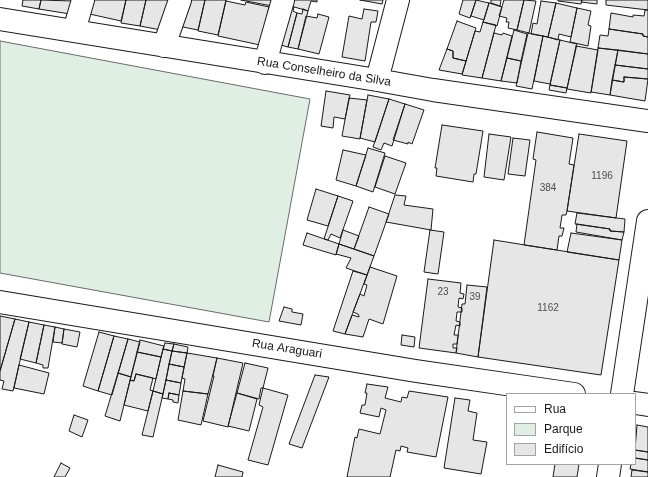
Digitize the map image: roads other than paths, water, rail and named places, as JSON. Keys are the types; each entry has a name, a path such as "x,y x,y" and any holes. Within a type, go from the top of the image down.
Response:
{"street":[{"path":"74,31 83,0"},
{"path":"164,46 180,0"},
{"path":"265,63 283,0"},
{"path":"377,80 398,0"},
{"name":"Rua Conselheiro da Silva","path":"0,19 433,90 648,121"},
{"path":"622,393 648,221"},
{"name":"Rua Araguari","path":"0,302 416,371 567,393"},
{"path":"636,403 648,405"},
{"path":"608,477 610,465"}]}
